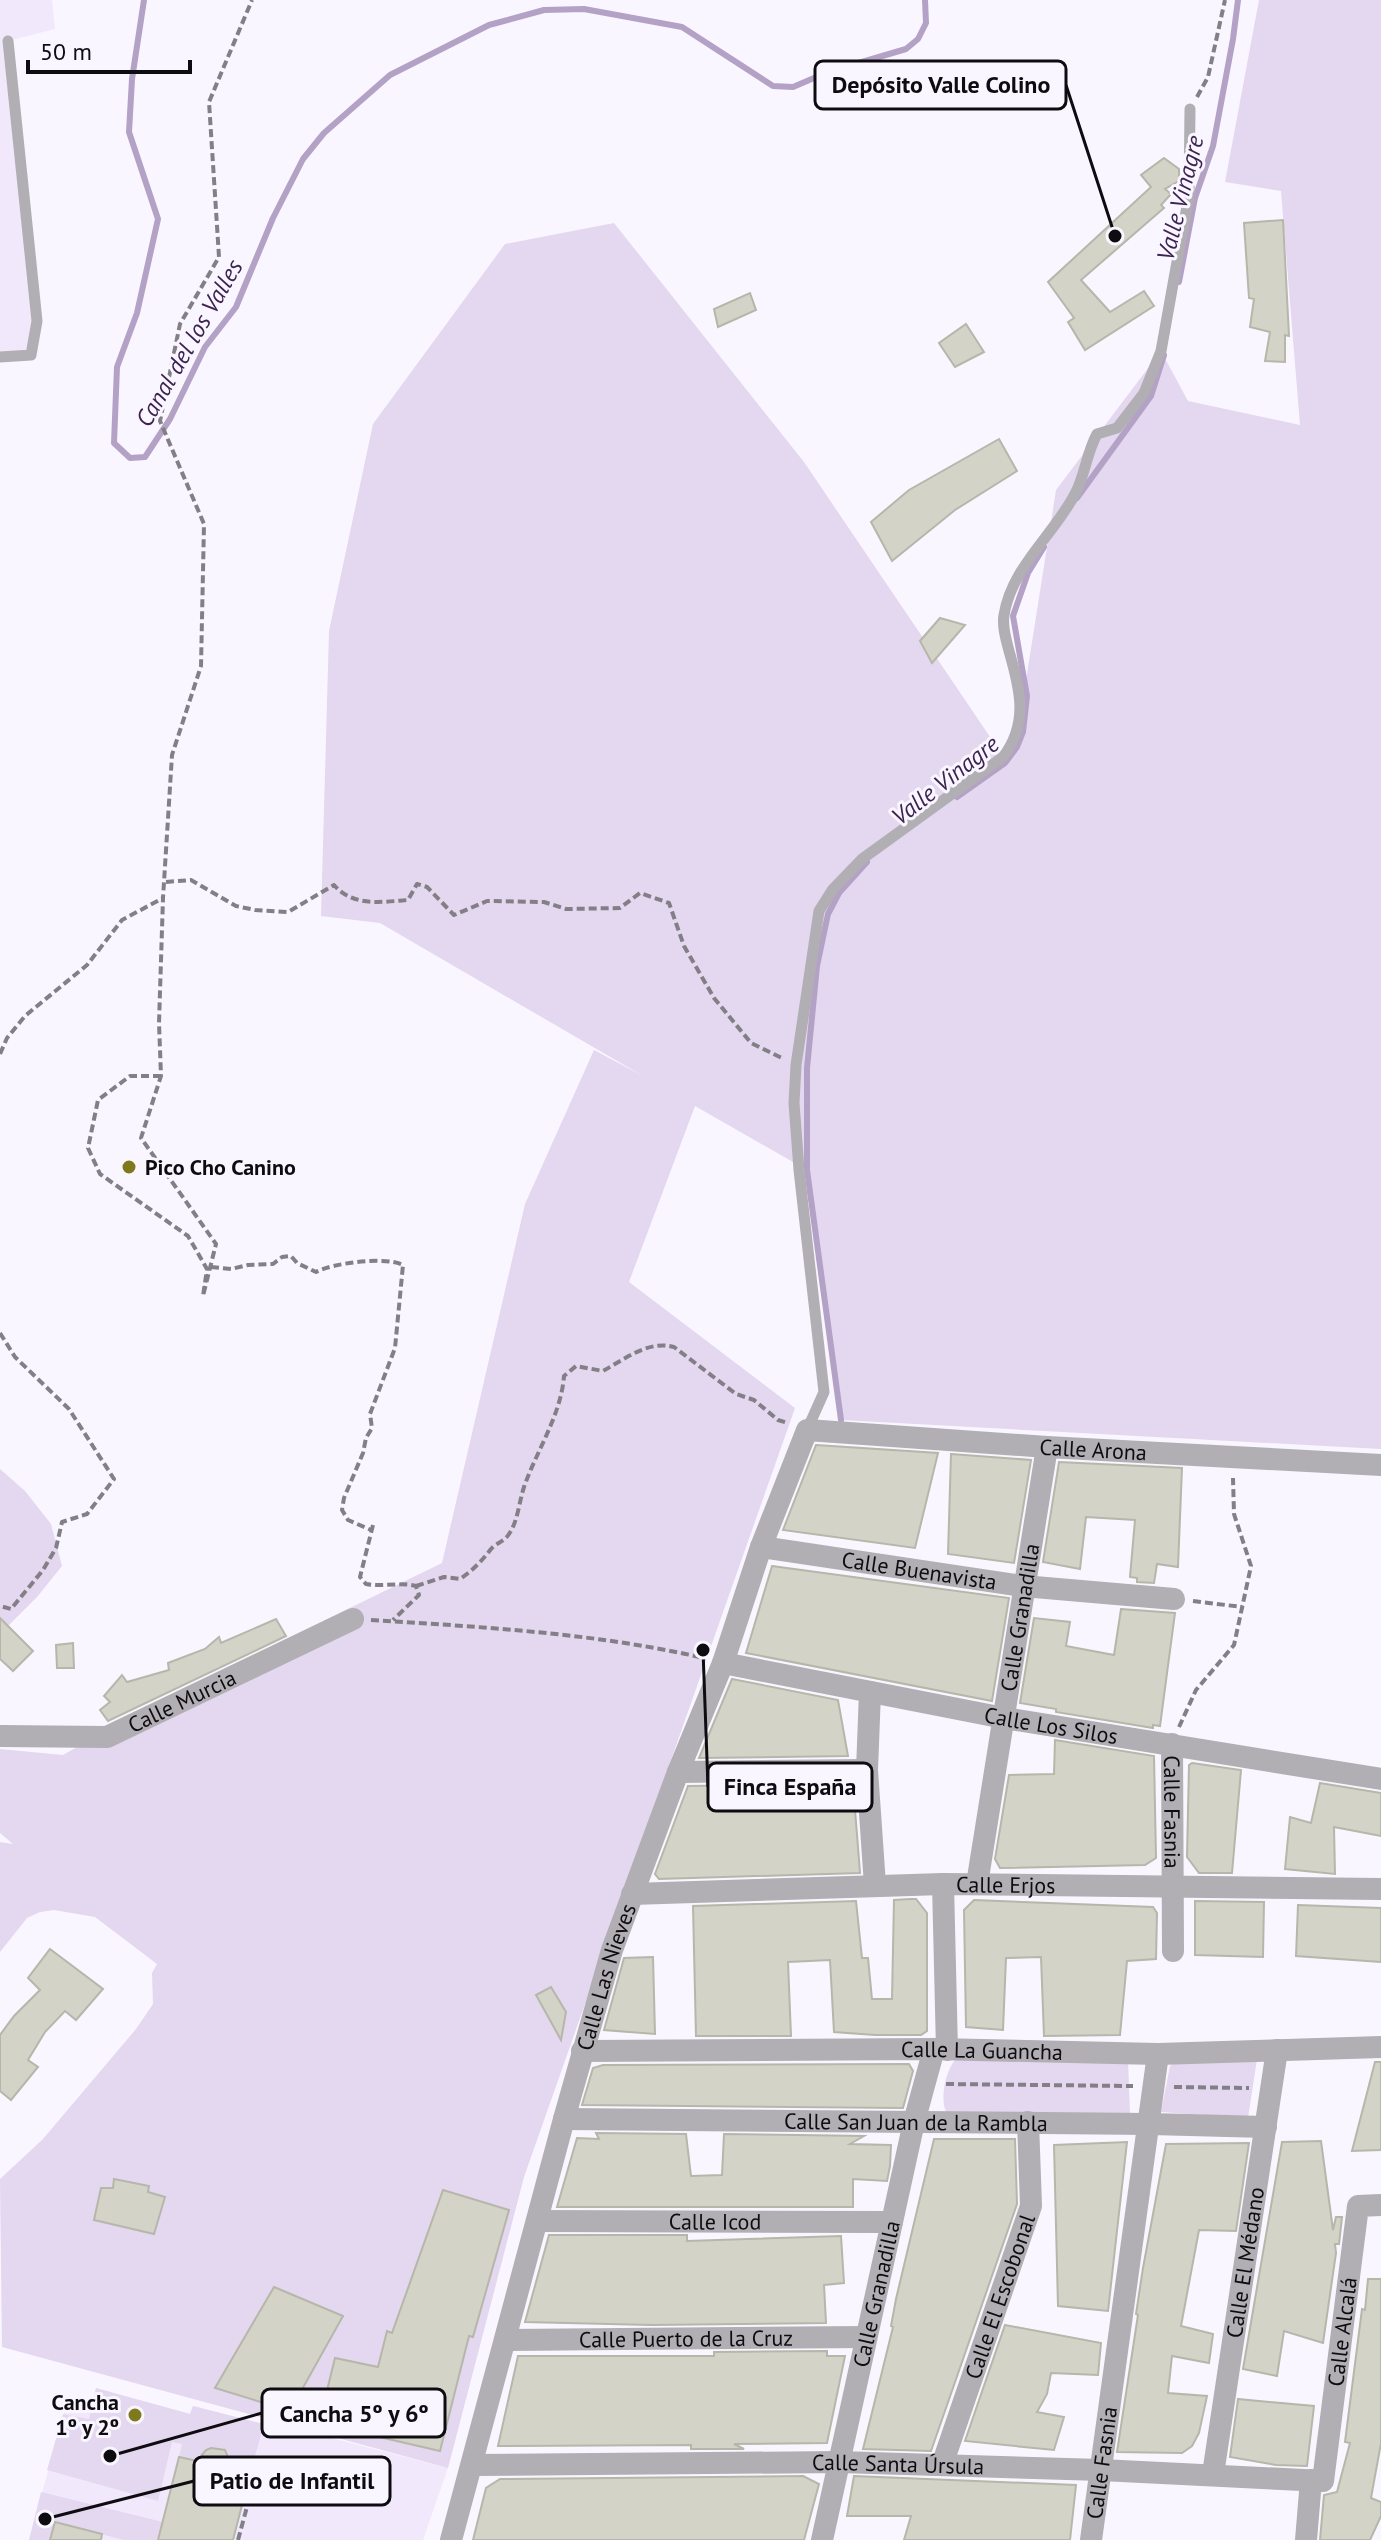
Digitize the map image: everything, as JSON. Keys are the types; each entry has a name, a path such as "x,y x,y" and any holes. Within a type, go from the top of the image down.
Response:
{"street":[{"name":"Calle Arona","path":"807,1430 1381,1465"},
{"name":"Calle Las Nieves","path":"451,2540 612,1950 678,1772 723,1663 761,1547 807,1430"},
{"name":"Calle Granadilla","path":"977,1884 1047,1447"},
{"name":"Calle Buenavista","path":"761,1547 1023,1586 1174,1599"},
{"name":"Calle Murcia","path":"0,1736 107,1737 353,1619"},
{"name":"Calle Los Silos","path":"723,1663 1004,1718 1381,1779"},
{"path":"870,1692 867,1770 875,1885"},
{"name":"Calle Fasnia","path":"1172,1744 1173,1951"},
{"path":"678,1772 867,1770"},
{"name":"Calle Granadilla","path":"822,2540 914,2122 940,2050 943,1884"},
{"name":"Calle Erjos","path":"632,1894 943,1884 1381,1889"},
{"name":"Calle La Guancha","path":"582,2051 940,2050 1158,2054 1381,2047"},
{"name":"Calle El Médano","path":"1213,2474 1277,2050"},
{"name":"Calle Fasnia","path":"1091,2540 1158,2054"},
{"name":"Calle San Juan de la Rambla","path":"564,2119 1266,2127"},
{"name":"Calle El Escobonal","path":"942,2465 1031,2206 1028,2122"},
{"name":"Calle Alcalá","path":"1306,2540 1358,2206 1381,2205"},
{"name":"Calle Icod","path":"537,2221 892,2222"},
{"name":"Calle Puerto de la Cruz","path":"506,2340 866,2337"},
{"name":"Calle Santa Úrsula","path":"472,2465 839,2462 1213,2474 1317,2481"}],"lane":[{"path":"0,357 31,355 37,321 8,41"},
{"path":"807,1430 824,1392 794,1103 796,1065 819,911 833,889 862,859 1003,757 1011,746 1021,715 1020,695 1004,632 1004,614 1018,576 1076,492 1097,434 1117,428 1144,393 1161,351 1189,195 1190,109"}],"path":[{"path":"161,1076 130,1076 98,1100 88,1148 100,1174 188,1236 207,1269 203,1296 216,1244 141,1138 161,1076 159,1023 163,898 172,755 201,666 204,524 160,421 180,324 219,257 209,102 252,0"},
{"path":"1190,109 1208,77 1225,0"},
{"path":"166,882 191,880 236,906 288,912 334,885 345,898 372,902 408,900 417,884 427,887 454,915 487,901 544,902 566,909 620,908 640,893 669,903 684,946 714,998 751,1043 796,1065"},
{"path":"0,1054 7,1038 25,1016 87,965 122,920 163,898"},
{"path":"211,1266 231,1269 273,1264 282,1257 291,1256 297,1263 316,1272 331,1265 357,1262 396,1262 403,1265 395,1348 370,1414 372,1428 342,1510 348,1520 372,1528 360,1577 366,1584 385,1587 408,1583 416,1586 444,1577 460,1579 486,1559 492,1547 503,1543 512,1531 525,1485 541,1452 562,1392 564,1376 576,1366 603,1371 629,1353 662,1344 674,1347 736,1394 754,1400 778,1420 807,1430"},
{"path":"0,1333 15,1357 69,1409 114,1479 87,1514 62,1522 56,1548 43,1570 11,1609 0,1606"},
{"name":"Calle Fasnia","path":"1172,1744 1196,1690 1234,1645 1251,1566 1234,1514 1233,1457"},
{"path":"391,1622 419,1595 416,1586"},
{"path":"1174,1599 1242,1607"},
{"path":"353,1619 516,1630 654,1647 723,1663"},
{"path":"926,2083 1271,2088"},
{"path":"238,2540 254,2481 249,2480"}],"shaded area":[{"path":"0,0 52,0 55,29 8,41 37,321 31,355 0,357"},
{"path":"1259,0 1381,0 1381,1449 841,1420 807,1170 695,1106 629,1282 795,1408 524,2177 448,2468 2,2347 0,2179 43,2139 136,2029 153,2004 152,1973 157,1964 95,1917 54,1910 27,1918 0,1952 0,1842 13,1844 0,1833 0,1749 63,1755 147,1707 442,1563 525,1204 594,1050 643,1076 380,923 321,916 329,631 373,424 505,244 614,223 804,462 1003,756 1018,731 1056,490 1161,351 1188,401 1300,425 1281,191 1225,182"},
{"path":"0,1469 25,1491 51,1524 62,1566 37,1597 0,1634"},
{"path":"1128,2059 1130,2115 946,2112 944,2106 946,2078 955,2060"},
{"path":"1257,2059 1248,2118 1161,2112 1170,2066 1173,2064"},
{"path":"96,2388 190,2414 193,2406 276,2428 289,2427 448,2468 423,2540 29,2540 68,2398 92,2403"},
{"path":"96,2388 190,2414 193,2406 264,2424 250,2474 230,2469 231,2461 225,2450 206,2450 200,2462 179,2457 182,2444 172,2442 158,2501 47,2470 63,2414 89,2419"},
{"path":"41,2492 163,2522 158,2540 124,2540 55,2522 50,2540 29,2540"}],"building":[{"path":"1164,158 1179,169 1179,181 1165,189 1171,194 1161,205 1164,208 1081,280 1110,312 1144,291 1154,306 1085,350 1068,322 1074,318 1048,282 1151,187 1141,175"},
{"path":"1283,220 1289,336 1285,335 1285,362 1265,361 1270,332 1250,327 1254,299 1249,298 1244,223"},
{"path":"750,293 756,310 718,327 714,309"},
{"path":"966,324 984,352 955,367 939,343"},
{"path":"999,439 1017,471 955,510 892,561 871,522 909,490"},
{"path":"940,618 965,625 932,663 920,641"},
{"path":"816,1445 938,1453 915,1548 783,1530"},
{"path":"951,1454 1031,1460 1014,1563 948,1554"},
{"path":"1059,1462 1182,1468 1178,1567 1157,1564 1154,1583 1137,1582 1137,1578 1130,1577 1135,1520 1086,1517 1080,1569 1043,1562"},
{"path":"772,1566 1009,1598 992,1701 746,1653"},
{"path":"1121,1609 1175,1613 1160,1726 1153,1725 1153,1728 1020,1703 1034,1618 1070,1622 1066,1646 1114,1655"},
{"path":"0,1618 33,1651 13,1671 0,1659"},
{"path":"276,1619 286,1636 108,1721 100,1710 110,1702 104,1696 122,1675 127,1682 169,1670 168,1663 205,1649 219,1637 221,1643"},
{"path":"73,1643 74,1668 57,1668 56,1645"},
{"path":"732,1679 838,1700 848,1756 699,1758"},
{"path":"1055,1740 1154,1756 1156,1858 1145,1865 1000,1868 995,1859 1009,1775 1054,1774"},
{"path":"1189,1765 1241,1770 1232,1873 1199,1873 1187,1857"},
{"path":"1320,1783 1381,1793 1381,1836 1334,1827 1335,1874 1285,1869 1290,1817 1311,1823"},
{"path":"853,1784 860,1873 659,1879 655,1874 688,1786"},
{"path":"916,1899 927,1913 927,2031 921,2035 834,2032 830,1960 788,1962 791,2036 696,2036 693,1906 856,1901 862,1958 868,1958 872,1999 892,1999 894,1900"},
{"path":"974,1900 1153,1907 1157,1913 1156,1959 1127,1961 1120,2035 1044,2036 1041,1957 1006,1958 1003,2030 966,2027 964,1910"},
{"path":"1195,1901 1264,1902 1263,1957 1195,1955"},
{"path":"1298,1905 1381,1908 1381,1962 1296,1956"},
{"path":"50,1949 103,1989 76,2020 65,2011 45,2032 28,2060 38,2067 11,2100 0,2091 0,2035 40,1990 28,1978"},
{"path":"653,1957 655,2034 604,2030 624,1958"},
{"path":"551,1987 566,2012 561,2040 536,1995"},
{"path":"1375,2062 1381,2062 1381,2150 1352,2151"},
{"path":"909,2064 913,2071 903,2108 582,2105 593,2068 603,2065"},
{"path":"596,2133 686,2134 691,2176 722,2175 724,2134 864,2136 850,2144 891,2145 890,2166 887,2181 853,2179 853,2207 557,2207 577,2138 599,2139"},
{"path":"934,2139 1015,2139 1017,2204 931,2451 863,2449 893,2327 896,2299"},
{"path":"1321,2141 1333,2230 1336,2217 1342,2217 1339,2244 1335,2244 1323,2343 1284,2331 1277,2376 1243,2369 1282,2142"},
{"path":"1127,2142 1108,2311 1058,2306 1054,2145"},
{"path":"1249,2143 1236,2231 1199,2230 1181,2326 1213,2334 1209,2363 1172,2356 1168,2393 1207,2396 1199,2433 1192,2446 1182,2453 1117,2452 1143,2268 1166,2144"},
{"path":"114,2179 149,2186 148,2192 165,2197 154,2234 94,2220 101,2188 113,2188"},
{"path":"443,2190 509,2210 473,2337 469,2336 440,2451 319,2423 335,2358 378,2367 387,2331 392,2333"},
{"path":"549,2235 687,2235 687,2241 841,2236 844,2283 824,2285 826,2323 651,2325 525,2322"},
{"path":"1368,2279 1381,2279 1381,2443 1371,2498 1381,2502 1381,2516 1370,2540 1320,2540 1324,2495 1337,2492 1350,2443 1345,2442"},
{"path":"274,2287 343,2316 290,2411 215,2388"},
{"path":"1005,2325 1101,2343 1098,2375 1051,2373 1047,2394 1037,2412 1064,2417 1054,2450 965,2441"},
{"path":"827,2351 827,2356 845,2356 827,2443 734,2444 744,2449 691,2449 691,2445 498,2446 518,2356 714,2356 714,2352"},
{"path":"1238,2399 1314,2406 1307,2466 1276,2465 1230,2457"},
{"path":"211,2448 225,2450 233,2470 250,2474 233,2540 158,2540 179,2457 197,2461"},
{"path":"803,2476 819,2484 804,2540 473,2540 486,2488 500,2479"},
{"path":"854,2476 1076,2485 1070,2540 904,2540 911,2516 847,2516"},
{"path":"55,2522 102,2534 101,2540 50,2540"}],"waterway":[{"name":"Canal del los Valles","path":"144,0 132,79 129,132 158,219 137,313 117,367 114,443 130,458 145,457 170,419 205,347 236,307 273,218 303,159 324,133 390,75 489,25 544,10 584,9 682,27 773,86 793,87 828,72 906,49 918,39 926,23 925,0"},
{"name":"Valle Vinagre","path":"1179,282 1195,198 1213,146 1238,0"},
{"name":"Valle Vinagre","path":"1077,498 1151,396 1164,355"},
{"name":"Valle Vinagre","path":"957,797 1005,763 1023,732 1027,696 1013,616 1028,573 1044,547"},
{"name":"Valle Vinagre","path":"841,1420 807,1170 807,1068 817,966 828,914 839,893 867,862"}],"place":[{"name":"Depósito Valle Colino","path":"1115,236"},
{"name":"Pico Cho Canino","path":"129,1167"},
{"name":"Finca España","path":"703,1650"},
{"name":"Cancha 1º y 2º","path":"135,2415"},
{"name":"Cancha 5º y 6º","path":"110,2456"},
{"name":"Patio de Infantil","path":"45,2519"}]}
